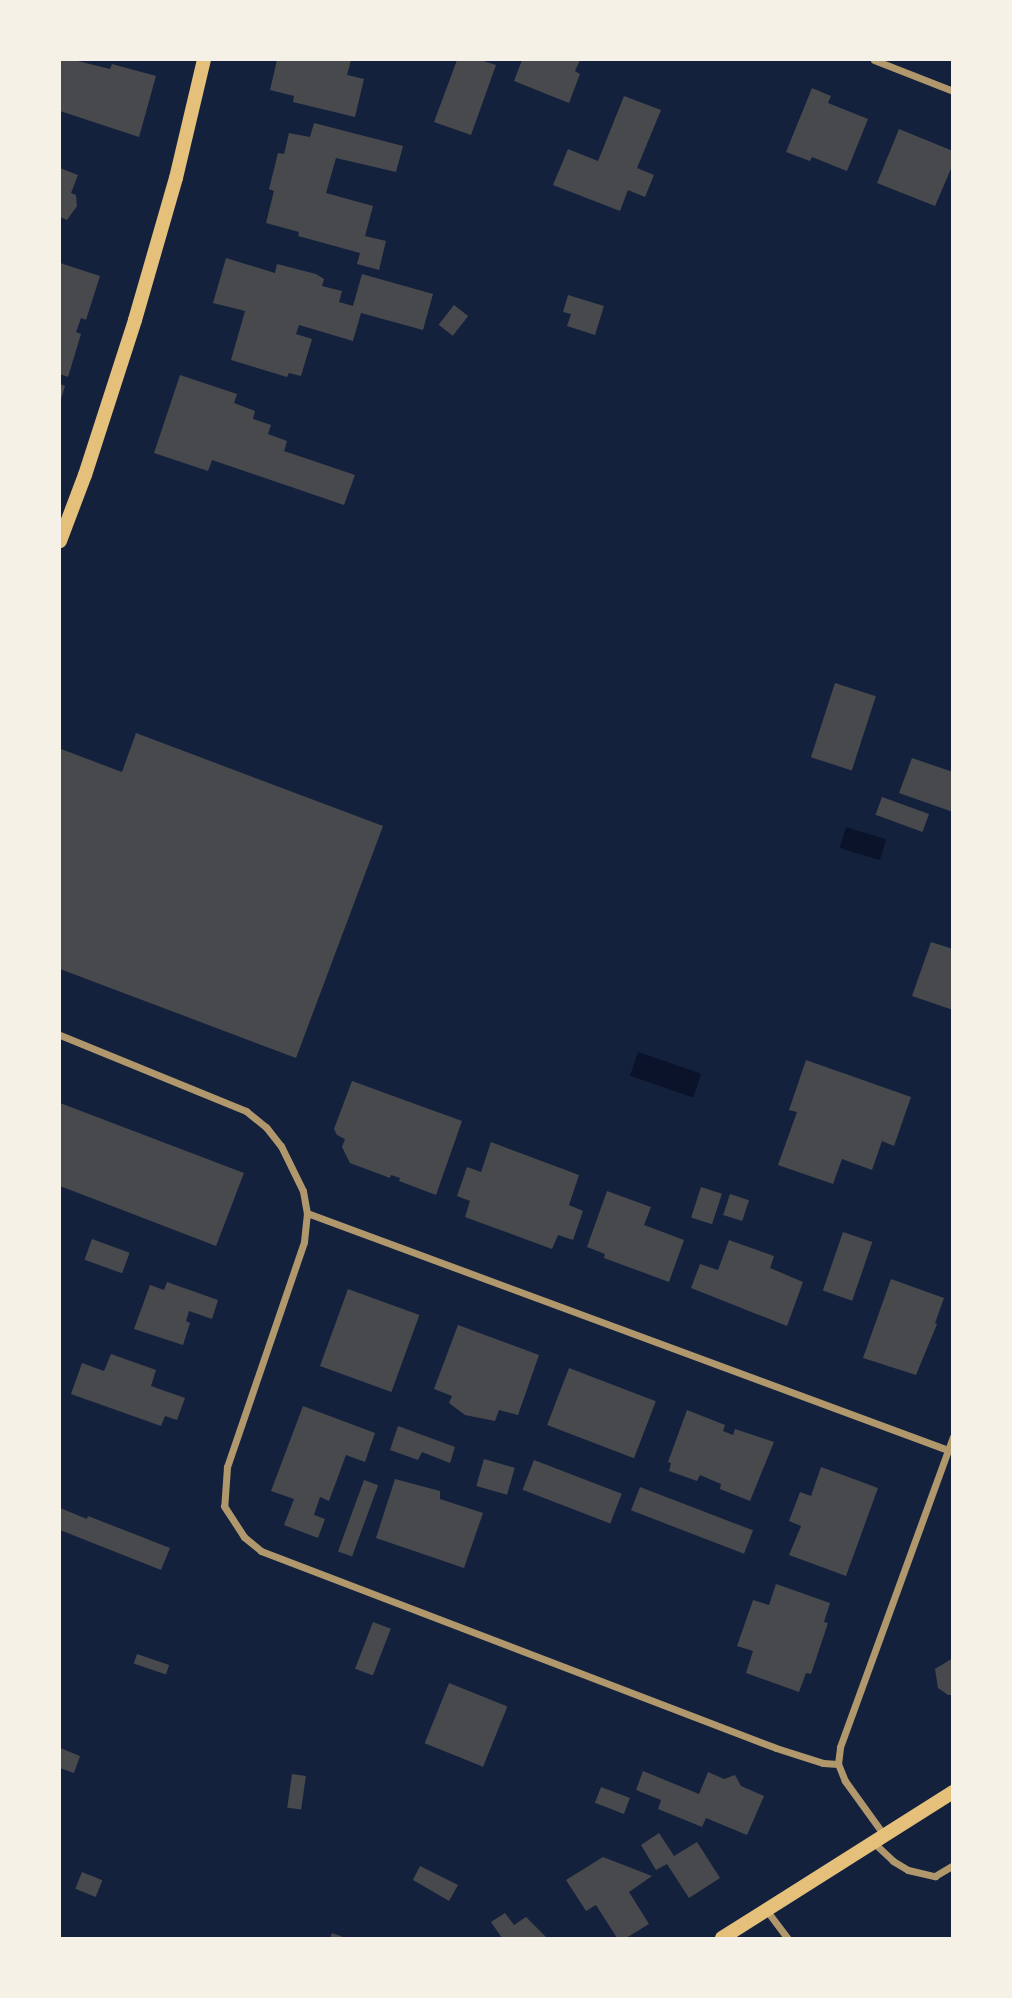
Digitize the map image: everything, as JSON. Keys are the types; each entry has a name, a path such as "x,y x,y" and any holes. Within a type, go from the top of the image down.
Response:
{"main road":[{"path":"60,541 135,320 176,178 204,60"},
{"path":"722,1938 953,1792"}],"street":[{"path":"874,60 953,91"},
{"path":"60,1035 246,1111 266,1127 281,1146 303,1191 307,1213 304,1242 227,1466 224,1506 244,1537 261,1551 763,1743 822,1763 838,1764"},
{"path":"307,1213 948,1450"},
{"path":"953,1437 847,1726 838,1764 845,1781 893,1861 908,1870 935,1876 953,1865"},
{"path":"766,1910 787,1938"}],"water":[{"path":"846,827 886,839 880,860 840,848"},
{"path":"638,1052 701,1074 693,1097 630,1076"}],"building":[{"path":"60,60 74,60 110,69 112,64 156,76 139,137 60,111"},
{"path":"277,60 351,60 347,75 364,79 355,117 293,102 294,96 270,90"},
{"path":"457,60 480,60 496,65 471,135 434,122"},
{"path":"522,60 580,60 575,71 580,74 569,103 514,81"},
{"path":"812,88 831,96 828,103 868,119 847,171 812,157 810,161 786,152"},
{"path":"624,96 661,110 637,168 654,175 645,197 628,190 620,211 553,185 568,149 598,161"},
{"path":"314,123 403,146 396,172 336,158 326,193 373,206 365,236 386,241 379,270 357,264 360,253 298,236 299,232 266,223 274,191 269,189 278,153 284,154 289,133 310,137"},
{"path":"899,129 953,151 953,164 935,206 877,183"},
{"path":"60,168 78,175 71,193 76,195 77,206 67,220 60,217"},
{"path":"226,258 275,273 277,264 316,274 324,279 322,286 342,291 339,302 353,306 362,274 433,294 423,330 361,313 353,341 299,325 296,334 312,339 301,376 289,373 287,377 231,360 245,311 213,303"},
{"path":"60,263 100,276 86,320 81,318 76,332 81,334 68,377 60,374"},
{"path":"568,295 604,306 595,335 567,326 571,314 563,312"},
{"path":"454,305 468,316 453,336 439,325"},
{"path":"180,375 237,394 234,403 255,411 253,419 271,425 268,434 287,441 284,451 355,475 344,505 212,460 208,471 154,453"},
{"path":"60,384 65,386 60,402"},
{"path":"835,683 876,696 852,770 811,757"},
{"path":"136,733 383,826 296,1058 60,969 61,749 122,772"},
{"path":"912,758 953,772 953,812 899,793"},
{"path":"882,797 929,814 922,832 876,815"},
{"path":"931,942 953,949 953,1010 912,996"},
{"path":"806,1060 911,1097 894,1146 882,1141 872,1170 842,1159 833,1184 778,1165 797,1112 789,1110"},
{"path":"352,1081 462,1121 436,1195 399,1181 400,1178 391,1175 390,1178 350,1163 342,1147 345,1139 337,1135 334,1129"},
{"path":"60,1103 244,1173 216,1246 60,1186"},
{"path":"491,1142 579,1175 569,1205 583,1211 573,1240 558,1235 552,1249 465,1217 470,1201 457,1196 467,1167 481,1172"},
{"path":"701,1187 722,1194 712,1224 691,1217"},
{"path":"607,1191 651,1207 644,1225 684,1240 669,1282 604,1258 605,1254 587,1247"},
{"path":"730,1194 749,1200 742,1221 723,1215"},
{"path":"843,1232 872,1242 852,1301 823,1291"},
{"path":"92,1239 130,1253 122,1273 84,1260"},
{"path":"729,1240 774,1256 770,1268 803,1282 787,1326 691,1288 700,1264 718,1270"},
{"path":"891,1279 944,1298 935,1323 937,1324 916,1375 863,1358"},
{"path":"167,1282 218,1300 212,1319 189,1311 186,1321 190,1323 183,1345 134,1329 150,1285 164,1290"},
{"path":"348,1289 419,1315 391,1392 320,1366"},
{"path":"458,1325 539,1355 518,1415 499,1410 495,1421 465,1415 449,1403 452,1396 434,1389"},
{"path":"111,1354 156,1370 151,1386 185,1398 177,1420 165,1416 161,1426 71,1394 82,1363 104,1371"},
{"path":"569,1368 656,1401 634,1458 547,1425"},
{"path":"303,1406 375,1433 365,1462 346,1455 329,1501 320,1497 314,1515 325,1519 318,1538 284,1525 294,1499 271,1491"},
{"path":"687,1410 725,1425 723,1431 733,1435 735,1429 774,1442 750,1501 720,1489 721,1484 700,1475 697,1481 669,1471 671,1463 668,1462"},
{"path":"398,1426 455,1447 450,1463 422,1452 418,1460 390,1450"},
{"path":"484,1459 515,1468 507,1495 476,1486"},
{"path":"534,1460 622,1494 610,1524 523,1490"},
{"path":"821,1467 878,1488 846,1576 789,1555 801,1526 789,1521 800,1492 811,1496"},
{"path":"395,1479 440,1491 440,1499 483,1513 464,1568 376,1538"},
{"path":"364,1480 378,1485 352,1557 338,1551"},
{"path":"640,1487 753,1530 744,1554 631,1510"},
{"path":"60,1508 170,1548 161,1570 60,1530"},
{"path":"776,1584 830,1603 824,1622 828,1623 811,1674 806,1673 799,1692 746,1673 753,1651 737,1646 753,1600 769,1605"},
{"path":"373,1622 391,1629 373,1675 355,1669"},
{"path":"137,1654 169,1665 166,1675 134,1663"},
{"path":"953,1658 953,1695 948,1695 938,1688 935,1669"},
{"path":"449,1683 507,1707 483,1767 425,1743"},
{"path":"60,1748 80,1756 74,1773 60,1768"},
{"path":"643,1771 699,1794 708,1772 724,1779 735,1775 741,1786 764,1796 747,1835 706,1818 702,1827 658,1809 661,1800 636,1790"},
{"path":"292,1774 306,1776 301,1810 287,1808"},
{"path":"601,1787 630,1798 624,1814 595,1803"},
{"path":"659,1833 674,1856 697,1842 720,1878 689,1898 667,1864 656,1870 641,1845"},
{"path":"603,1857 652,1876 629,1892 649,1924 626,1938 617,1938 596,1905 586,1911 566,1880"},
{"path":"420,1866 458,1885 449,1901 413,1880"},
{"path":"82,1872 102,1880 96,1897 75,1889"},
{"path":"505,1913 514,1925 526,1917 547,1938 502,1938 491,1922"},
{"path":"332,1933 346,1938 330,1938"}]}
